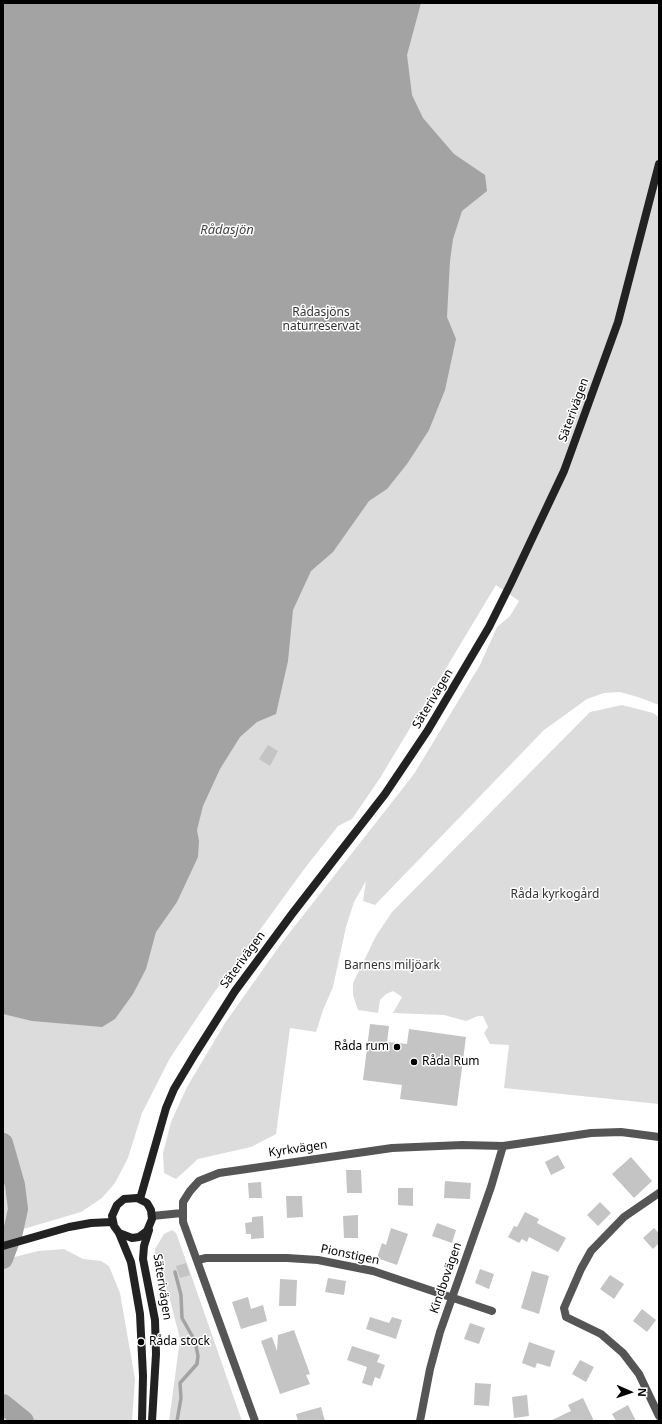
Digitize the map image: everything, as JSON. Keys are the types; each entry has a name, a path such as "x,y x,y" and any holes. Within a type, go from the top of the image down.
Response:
{"street":[{"name":"Säterivägen","path":"140,1199 148,1175 157,1135 166,1108 174,1089 195,1054 235,990 385,794 428,730 489,627 564,471 583,420 618,322 659,164"},
{"name":"Kyrkvägen","path":"182,1213 184,1202 190,1191 199,1181 219,1173 392,1148 462,1145 502,1146 605,1132 628,1132 659,1138"},
{"name":"Kindbovägen","path":"420,1421 430,1369 451,1298 491,1187 502,1146"},
{"path":"659,1193 624,1218 591,1251 580,1269 564,1308 566,1317 601,1334 623,1353 639,1374 659,1416"},
{"path":"119,1233 125,1237 135,1238 145,1234 149,1229 152,1216 148,1205 140,1199 130,1197 119,1202 112,1213 112,1222 119,1233 131,1262 140,1314 143,1376 142,1421"},
{"path":"152,1216 182,1213 183,1222 255,1421"},
{"path":"3,1246 39,1235 91,1223 112,1222"},
{"name":"Säterivägen","path":"149,1229 144,1246 143,1259 156,1320 156,1354 152,1421"},
{"name":"Pionstigen","path":"198,1260 206,1258 318,1260 373,1271 451,1298 492,1310"}],"green space":[{"name":"Rådasjöns naturreservat","path":"3,3 659,3 659,705 620,692 604,693 587,699 544,730 375,905 363,901 366,881 354,902 346,927 333,987 323,1010 316,1032 290,1028 276,1134 251,1147 198,1159 176,1179 164,1173 163,1153 171,1122 187,1087 225,1023 283,941 414,774 480,665 497,627 510,616 519,601 496,585 380,778 352,819 338,826 305,868 213,994 170,1058 142,1113 128,1158 115,1183 102,1198 81,1212 3,1235"},
{"name":"Råda kyrkogård","path":"622,705 653,713 659,717 659,1104 504,1088 509,1045 490,1044 484,1033 488,1027 483,1016 478,1016 466,1021 444,1015 393,1013 402,997 393,991 386,994 380,1000 378,1013 358,1010 353,995 353,983 376,936 392,912 590,712"},
{"path":"172,1230 176,1233 242,1421 169,1421 180,1339 168,1292 159,1276 155,1262 155,1249 164,1234"},
{"path":"64,1249 83,1259 101,1261 109,1266 120,1293 135,1379 132,1421 3,1421 3,1260 38,1251"}],"water":[{"name":"Rådasjön","path":"3,3 421,3 407,55 412,95 423,118 454,154 485,175 487,191 462,211 453,239 450,261 447,317 456,339 445,390 429,430 407,464 387,489 369,501 333,552 311,571 293,610 288,661 276,714 257,722 240,737 220,769 203,806 197,830 199,841 198,857 177,902 156,932 146,969 133,994 115,1019 102,1027 32,1021 3,1014"}],"building":[{"path":"268,745 278,751 270,766 259,759"},
{"name":"Råda Rum","path":"370,1024 389,1026 387,1042 407,1044 409,1029 466,1037 457,1106 400,1099 402,1085 363,1080"},
{"path":"558,1155 565,1168 551,1175 545,1162"},
{"path":"631,1157 652,1181 634,1198 612,1174"},
{"path":"346,1170 361,1170 362,1193 347,1193"},
{"path":"445,1181 471,1183 470,1199 444,1198"},
{"path":"261,1182 262,1198 249,1198 248,1183"},
{"path":"398,1188 413,1188 413,1206 398,1205"},
{"path":"286,1196 302,1196 303,1217 287,1218"},
{"path":"600,1202 611,1213 598,1226 587,1215"},
{"path":"525,1212 539,1219 537,1223 566,1238 558,1252 529,1237 527,1242 522,1239 519,1243 508,1237 514,1226 517,1227"},
{"path":"358,1215 358,1238 344,1238 343,1216"},
{"path":"263,1216 264,1238 251,1239 251,1234 246,1234 245,1223 252,1222 252,1217"},
{"path":"437,1223 456,1230 452,1243 432,1236"},
{"path":"391,1228 408,1234 397,1265 377,1258 382,1243 386,1245"},
{"path":"654,1228 659,1233 659,1243 653,1249 643,1238"},
{"path":"186,1263 190,1275 180,1278 176,1266"},
{"path":"480,1269 494,1274 489,1289 475,1283"},
{"path":"532,1271 549,1276 539,1314 521,1308"},
{"path":"610,1275 624,1284 614,1299 600,1289"},
{"path":"328,1278 346,1281 344,1295 325,1292"},
{"path":"280,1279 297,1280 296,1306 279,1306"},
{"path":"248,1297 251,1309 263,1305 267,1321 241,1329 232,1302"},
{"path":"642,1309 656,1320 647,1332 633,1321"},
{"path":"370,1317 389,1323 392,1317 402,1320 396,1339 366,1329"},
{"path":"470,1323 485,1328 479,1344 464,1339"},
{"path":"294,1330 310,1374 306,1375 310,1384 280,1394 261,1341 272,1337 277,1351 278,1335"},
{"path":"529,1342 555,1351 550,1367 537,1363 535,1368 522,1363"},
{"path":"352,1346 380,1355 377,1362 385,1365 380,1379 375,1377 372,1386 362,1383 367,1367 347,1360"},
{"path":"580,1360 594,1367 586,1382 572,1374"},
{"path":"475,1383 491,1384 489,1406 474,1405"},
{"path":"527,1395 529,1416 514,1418 512,1397"},
{"path":"583,1398 594,1421 550,1421 571,1411 568,1405"},
{"path":"628,1405 636,1421 616,1421 612,1414"},
{"path":"321,1407 325,1421 298,1421 296,1414"}],"waterway":[{"path":"3,1143 15,1185 18,1209 13,1232 3,1259"},
{"path":"175,1272 181,1295 182,1318 195,1341 198,1356 197,1364 180,1383 181,1398 177,1421"},
{"path":"3,1404 24,1421"}],"place":[{"name":"Råda rum","path":"397,1047"},
{"name":"Råda Rum","path":"414,1062"},
{"name":"Råda stock","path":"141,1342"}],"park label":[{"name":"Barnens miljöark","path":"392,966"}]}
